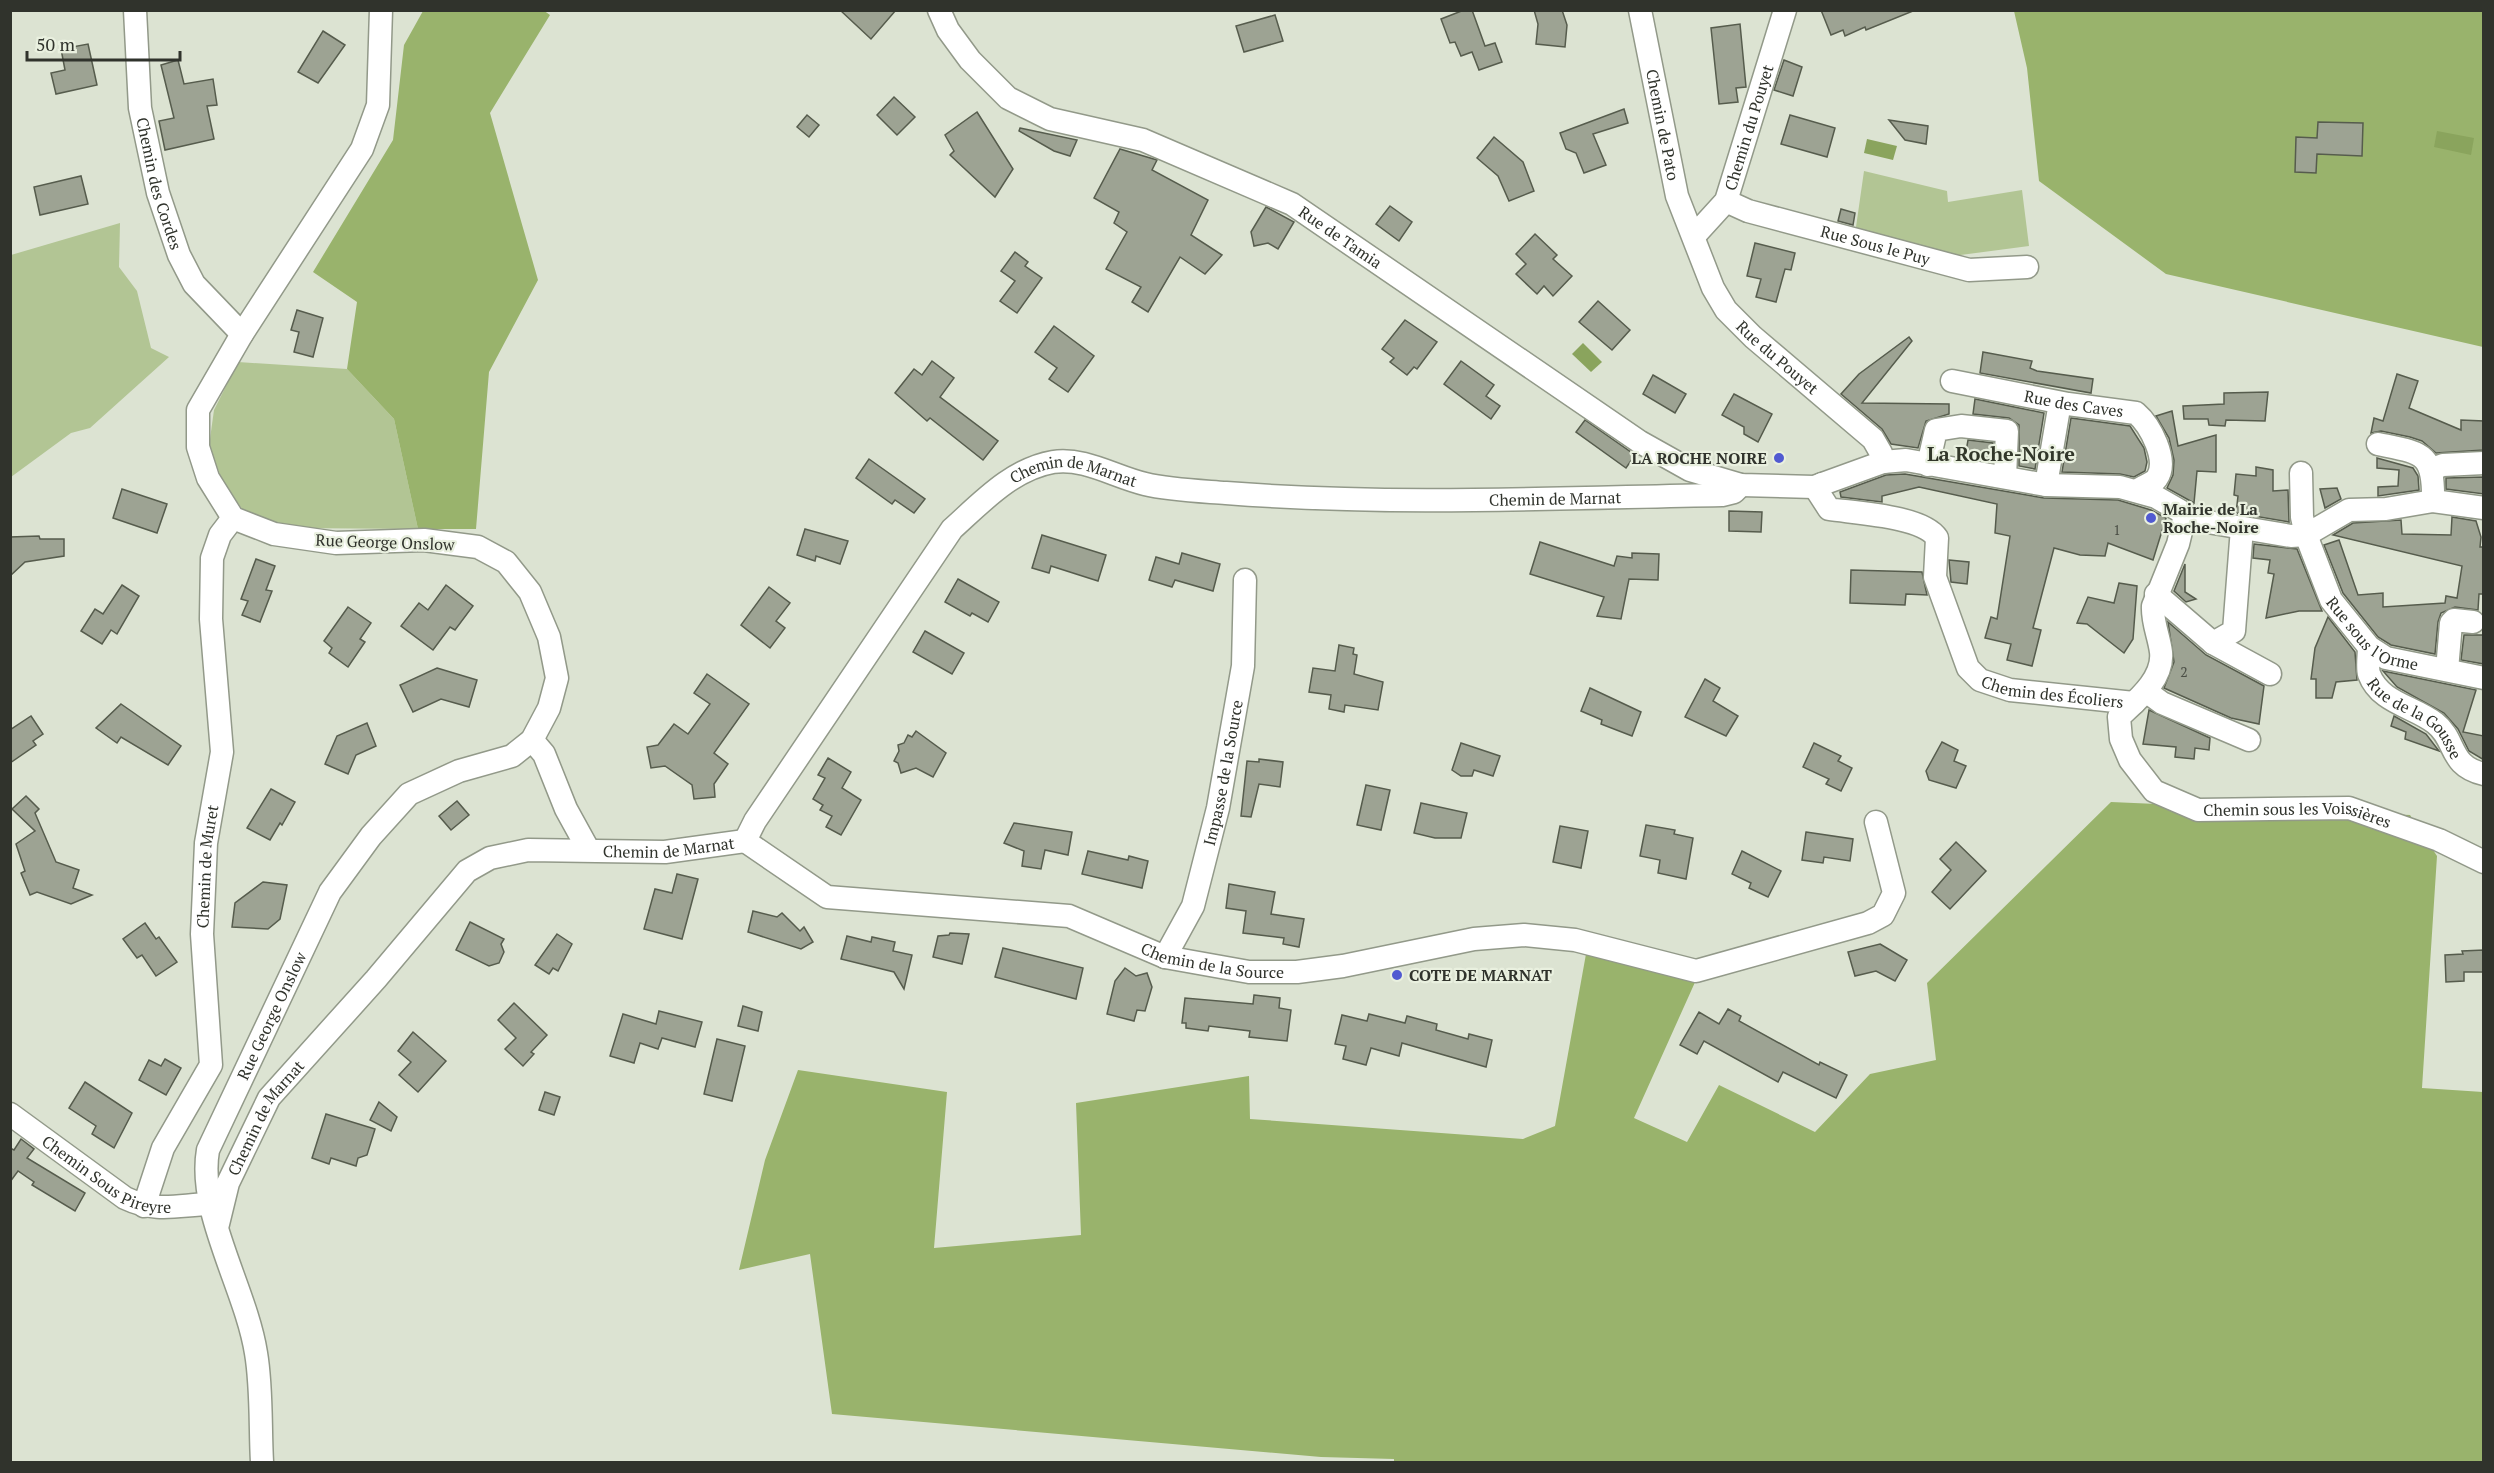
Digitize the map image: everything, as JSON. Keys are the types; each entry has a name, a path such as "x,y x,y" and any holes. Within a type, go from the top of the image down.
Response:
{"street":[{"name":"Chemin des Cordes","path":"135,10 140,108 158,193 179,255 194,284 242,334"},
{"path":"233,518 208,478 198,447 198,410 242,334 362,149 378,105 381,10"},
{"name":"Rue de Tamia","path":"939,10 948,30 970,60 1008,98 1050,119 1143,140 1292,204 1640,442 1690,470 1741,485"},
{"name":"Chemin de Pato","path":"1640,10 1677,195 1695,235"},
{"name":"Chemin du Pouyet","path":"1695,235 1726,201 1785,10"},
{"name":"Rue Sous le Puy","path":"1726,201 1748,211 1959,268 1969,270 2027,267"},
{"name":"Rue du Pouyet","path":"1695,235 1713,288 1726,310 1753,337 1873,439 1883,462"},
{"name":"Rue des Caves","path":"1953,381 2068,404 2136,413 2143,419 2161,457 2161,470 2156,480 2137,491"},
{"path":"2046,485 2058,414"},
{"path":"1929,465 1936,430 1961,426 2007,431 2005,477"},
{"path":"2378,444 2410,451 2425,460 2432,469 2433,501"},
{"path":"1741,485 1814,487 1883,462 1906,460 2046,485 2120,488 2137,491 2156,497 2185,515 2207,523 2291,536 2306,535 2349,510 2386,508 2433,501 2484,508"},
{"name":"Chemin de Marnat","path":"218,1226 228,1183 269,1098 369,987 467,871 490,858 528,850 588,849 665,852 745,841 754,821 952,529 995,490 1026,470 1053,462 1078,462 1145,484 1225,493 1337,498 1722,495 1734,492 1741,485"},
{"path":"2432,469 2443,465 2484,463"},
{"name":"Rue sous l'Orme","path":"2301,473 2302,518 2306,535 2331,600 2369,647 2386,658 2484,678"},
{"name":"Chemin des Écoliers","path":"1822,484 1818,492 1829,509 1916,523 1934,532 1937,538 1935,577 1968,668 1980,680 2010,690 2134,704"},
{"path":"2134,704 2162,654 2152,616 2156,594 2178,544 2185,515"},
{"name":"Rue George Onslow","path":"233,518 274,534 336,543 424,540 478,547 506,562 530,592 549,638 557,678 549,708 532,740 512,756 459,771 409,794 371,836 330,892 208,1150 205,1167 210,1204 246,1309 256,1354 262,1462"},
{"name":"Chemin de Muret","path":"144,1206 163,1148 211,1065 202,934 206,843 222,752 211,619 212,558 220,535 233,518"},
{"path":"2213,643 2234,631 2242,528"},
{"name":"Impasse de la Source","path":"1166,957 1193,906 1218,808 1242,666 1245,580"},
{"path":"2156,594 2213,643 2270,674"},
{"path":"2447,670 2451,623 2454,620 2473,622"},
{"name":"Rue de la Gousse","path":"2369,647 2369,674 2386,697 2436,723 2448,740 2454,757 2473,772 2484,774"},
{"path":"2134,704 2162,703 2249,740"},
{"name":"Chemin sous les Voissières","path":"2134,704 2121,739 2130,760 2154,791 2198,810 2349,808 2439,840 2484,862"},
{"name":"Chemin de Marnat","path":"532,740 544,754 566,809 588,849"},
{"name":"Chemin de la Source","path":"745,841 826,897 1069,916 1166,957 1249,972 1297,972 1342,966 1474,939 1524,935 1575,940 1696,971 1868,923 1883,915 1894,893 1876,822"},
{"name":"Chemin Sous Pireyre","path":"10,1114 125,1198 144,1206 160,1209 210,1204"}],"shaded area":[{"path":"543,10 550,15 490,113 538,280 489,372 476,529 418,529 394,419 347,369 357,302 313,272 393,140 404,45 423,11"},
{"path":"2014,11 2483,11 2483,347 2166,274 2039,181 2027,68"},
{"path":"2437,131 2474,138 2471,155 2434,147"},
{"path":"1867,139 1897,146 1893,160 1864,153"},
{"path":"1864,171 1947,191 1948,202 2022,190 2029,246 1953,256 1855,234"},
{"path":"120,223 119,267 137,291 151,348 169,357 90,428 71,433 11,477 11,255"},
{"path":"1583,343 1602,362 1591,372 1572,354"},
{"path":"238,362 347,369 394,419 418,529 293,528 244,512 222,480 209,446 214,410"},
{"path":"2111,802 2410,815 2437,856 2422,1088 2483,1092 2483,1462 1394,1462 1394,1459 1321,1457 832,1414 810,1254 739,1270 765,1160 798,1070 947,1092 934,1248 1081,1235 1076,1103 1249,1076 1250,1119 1523,1139 1555,1126 1586,954 1696,980 1634,1118 1687,1142 1719,1085 1815,1132 1870,1074 1936,1060 1927,983"}],"building":[{"path":"840,10 896,10 871,39"},
{"path":"1464,10 1472,10 1485,46 1495,43 1502,62 1479,70 1472,52 1461,56 1455,42 1450,43 1441,19"},
{"path":"1534,10 1562,10 1567,25 1565,47 1536,44 1538,24"},
{"path":"1821,10 1913,11 1845,36 1843,30 1831,35"},
{"path":"1275,15 1283,41 1244,52 1236,26"},
{"path":"1740,24 1746,87 1736,88 1738,102 1719,104 1711,28"},
{"path":"323,31 345,45 318,83 298,72"},
{"path":"88,44 97,85 56,94 51,73 65,70 61,49"},
{"path":"178,60 184,84 213,79 217,105 207,106 214,139 165,150 159,121 174,118 161,65"},
{"path":"1784,60 1802,67 1793,96 1774,90"},
{"path":"894,97 915,117 897,135 877,115"},
{"path":"1624,109 1628,123 1593,134 1606,165 1584,173 1576,153 1566,149 1560,133"},
{"path":"977,112 1013,169 995,197 950,155 954,151 945,135"},
{"path":"807,115 819,125 809,137 797,127"},
{"path":"1790,115 1835,128 1827,157 1781,144"},
{"path":"1889,120 1928,126 1926,144 1905,140"},
{"path":"2318,122 2363,123 2362,156 2317,154 2316,173 2295,172 2296,137 2317,138"},
{"path":"1020,128 1077,140 1070,156 1054,151 1019,131"},
{"path":"1494,137 1523,162 1534,191 1509,201 1498,176 1477,158"},
{"path":"1120,149 1157,160 1152,170 1208,200 1191,235 1222,255 1205,274 1180,257 1148,312 1132,302 1141,287 1106,269 1127,232 1114,223 1119,212 1094,198"},
{"path":"81,176 88,204 40,215 34,187"},
{"path":"1390,206 1412,222 1399,241 1376,224"},
{"path":"1266,207 1294,222 1278,249 1268,243 1254,246 1251,232"},
{"path":"1841,209 1855,213 1853,225 1838,221"},
{"path":"1535,234 1557,255 1553,259 1572,276 1553,296 1544,286 1537,294 1516,274 1526,264 1516,254"},
{"path":"1755,243 1795,253 1791,270 1785,269 1776,302 1756,297 1761,279 1747,276"},
{"path":"1015,252 1028,262 1025,266 1042,278 1017,313 1000,301 1015,281 1001,271"},
{"path":"1598,301 1630,330 1612,350 1579,322"},
{"path":"297,310 323,318 313,357 294,352 299,332 291,330"},
{"path":"1405,320 1437,342 1417,369 1414,367 1407,375 1390,362 1394,358 1382,349"},
{"path":"1054,326 1094,356 1068,392 1049,379 1057,368 1035,352"},
{"path":"1909,337 1912,341 1862,403 1949,404 1949,414 1926,421 1918,448 1891,444 1882,429 1841,394 1859,374"},
{"path":"1983,352 2032,361 2030,368 2037,371 2093,379 2091,393 1980,373"},
{"path":"932,361 954,378 940,397 998,441 983,460 930,418 927,421 895,393 914,369 922,375"},
{"path":"1461,361 1494,385 1486,396 1500,406 1491,419 1444,384"},
{"path":"2397,374 2418,381 2409,408 2461,430 2461,420 2484,421 2484,450 2436,453 2422,441 2410,437 2381,431 2371,433 2374,418 2383,421"},
{"path":"1653,375 1686,394 1675,413 1643,394"},
{"path":"2268,392 2265,421 2226,420 2225,426 2209,425 2208,419 2184,419 2183,406 2224,404 2224,393"},
{"path":"1734,394 1772,414 1758,442 1744,434 1744,427 1722,415"},
{"path":"1975,399 2044,413 2035,469 2019,466 2019,425 2009,418 1973,414"},
{"path":"2172,411 2178,446 2216,435 2216,472 2197,471 2194,503 2167,488 2173,475 2174,460 2169,438 2156,416"},
{"path":"2071,418 2130,426 2144,448 2147,462 2145,471 2134,477 2120,474 2062,472"},
{"path":"1585,420 1635,455 1626,468 1576,432"},
{"path":"1968,440 1993,443 1992,462 1965,457"},
{"path":"2377,458 2413,468 2418,476 2419,490 2378,496 2378,487 2398,486 2399,470 2377,468"},
{"path":"869,459 925,499 914,513 895,500 892,504 856,478"},
{"path":"2256,467 2273,470 2273,491 2288,490 2289,522 2236,513 2238,496 2234,495 2236,474 2256,476"},
{"path":"1905,474 2044,498 2118,500 2151,510 2166,518 2153,560 2108,543 2105,556 2080,555 2054,548 2033,628 2041,630 2032,666 2007,660 2011,644 1985,638 1991,617 1997,619 2010,536 1995,533 1997,504 1919,487 1882,496 1882,502 1841,497 1840,492 1886,475"},
{"path":"2484,477 2484,494 2446,489 2446,478"},
{"path":"2337,488 2341,499 2325,508 2320,489"},
{"path":"122,489 167,504 157,533 113,518"},
{"path":"1729,511 1762,512 1761,532 1729,531"},
{"path":"2452,517 2476,521 2481,537 2480,547 2484,547 2484,594 2479,594 2478,610 2455,607 2441,613 2435,654 2391,645 2378,637 2343,593 2324,545 2339,540 2358,595 2383,593 2383,607 2445,603 2446,596 2457,598 2462,566 2333,535 2353,523 2401,520 2402,534 2451,535"},
{"path":"805,529 848,541 840,564 816,556 815,561 797,555"},
{"path":"1042,535 1106,555 1098,581 1051,566 1049,573 1032,568"},
{"path":"39,536 40,539 64,539 64,556 25,562 10,576 10,537"},
{"path":"1540,542 1614,566 1617,556 1632,558 1632,553 1659,554 1658,580 1629,579 1621,619 1597,616 1604,597 1530,574"},
{"path":"2254,544 2297,549 2322,611 2299,611 2266,618 2274,574 2268,573 2270,560 2253,558"},
{"path":"1182,553 1220,564 1213,591 1175,580 1172,587 1149,580 1156,557 1179,564"},
{"path":"256,559 275,566 266,590 272,591 260,622 242,615 248,601 241,599"},
{"path":"1949,560 1969,562 1967,584 1951,582"},
{"path":"2185,564 2185,592 2196,599 2186,602 2174,591"},
{"path":"1851,570 1922,572 1927,595 1906,594 1905,605 1850,603"},
{"path":"958,579 999,602 988,622 972,613 970,616 945,602"},
{"path":"2119,583 2137,586 2133,639 2124,653 2087,624 2077,623 2088,597 2114,603"},
{"path":"122,585 139,596 117,634 111,630 102,644 81,631 95,609 103,614"},
{"path":"446,585 473,606 455,630 450,627 433,650 401,626 419,603 428,610"},
{"path":"769,587 790,603 776,621 785,628 770,648 741,625"},
{"path":"348,607 371,623 360,639 365,642 348,667 329,653 332,648 324,641"},
{"path":"2328,617 2355,652 2357,680 2336,682 2332,698 2316,698 2316,679 2311,679 2315,648"},
{"path":"2168,622 2206,655 2264,686 2259,724 2231,718 2164,688 2174,662"},
{"path":"925,631 964,653 952,674 913,652"},
{"path":"2464,635 2484,635 2484,664 2461,660"},
{"path":"1339,645 1354,648 1353,654 1357,655 1354,674 1383,682 1378,710 1345,705 1344,712 1329,709 1331,695 1309,692 1313,668 1335,671"},
{"path":"437,668 477,680 469,707 441,699 413,712 400,685"},
{"path":"2383,671 2476,690 2463,732 2484,736 2484,760 2469,751 2458,729 2444,713 2397,687"},
{"path":"707,674 749,704 714,753 728,764 714,784 715,797 694,799 692,785 665,766 651,768 647,747 658,745 674,724 688,734 710,704 694,693"},
{"path":"1705,679 1720,688 1713,701 1738,716 1726,736 1685,717"},
{"path":"1590,688 1641,712 1632,736 1601,724 1602,720 1581,711"},
{"path":"121,704 181,746 168,765 121,737 117,743 96,728"},
{"path":"2149,710 2210,738 2209,750 2195,748 2194,759 2175,757 2176,747 2143,744"},
{"path":"31,716 43,734 33,741 36,745 10,763 10,730"},
{"path":"2394,716 2426,734 2439,751 2405,739 2406,732 2391,726"},
{"path":"367,723 376,746 356,755 348,774 325,764 337,736"},
{"path":"916,731 946,753 933,777 916,768 901,773 898,763 894,761 899,751 898,745 904,743 908,735 912,737"},
{"path":"1942,742 1958,750 1954,761 1966,766 1956,788 1929,780 1926,771"},
{"path":"1461,743 1500,756 1493,776 1474,770 1472,776 1461,776 1452,770"},
{"path":"1814,743 1841,756 1838,761 1852,768 1841,791 1826,784 1829,779 1803,767"},
{"path":"828,758 851,772 842,788 861,800 841,835 826,827 832,816 820,810 823,805 813,799 825,778 818,775"},
{"path":"1259,759 1283,762 1280,787 1259,784 1251,817 1241,816 1247,761 1259,762"},
{"path":"1366,785 1390,790 1381,830 1357,825"},
{"path":"271,789 295,802 270,840 247,828"},
{"path":"26,796 39,809 35,813 56,862 79,870 73,888 92,895 71,904 37,892 30,895 21,873 25,871 16,844 35,831 12,809"},
{"path":"457,801 469,815 451,830 439,816"},
{"path":"1421,803 1467,813 1461,838 1435,838 1414,833"},
{"path":"1014,823 1072,832 1068,855 1045,850 1041,869 1022,866 1024,851 1004,843"},
{"path":"1646,825 1675,830 1674,834 1693,838 1686,879 1658,873 1660,860 1640,856"},
{"path":"1560,826 1588,831 1581,868 1553,862"},
{"path":"1806,832 1853,839 1850,861 1824,857 1823,863 1802,860"},
{"path":"1956,842 1986,871 1950,909 1932,892 1951,870 1940,859"},
{"path":"1088,851 1128,860 1129,856 1148,861 1142,888 1082,874"},
{"path":"1742,851 1781,871 1768,897 1749,888 1751,883 1732,874"},
{"path":"677,874 698,879 682,939 644,929 655,889 672,893"},
{"path":"263,882 287,885 280,919 268,929 232,927 235,903"},
{"path":"1229,884 1275,892 1271,914 1304,919 1299,947 1283,944 1284,938 1243,933 1246,911 1226,908"},
{"path":"753,911 777,917 782,913 800,931 804,927 813,942 801,949 748,932"},
{"path":"470,922 504,939 501,944 504,952 499,963 489,966 456,950"},
{"path":"145,923 156,939 159,937 177,962 156,976 142,955 137,958 123,939"},
{"path":"950,933 969,934 962,964 933,957 938,936"},
{"path":"557,934 572,944 558,971 553,968 549,974 535,965"},
{"path":"847,936 871,942 872,937 895,942 893,951 912,955 904,989 894,972 841,959"},
{"path":"1880,944 1907,960 1895,981 1876,971 1855,976 1848,952"},
{"path":"1003,948 1083,968 1076,999 995,977"},
{"path":"2484,950 2484,972 2464,972 2464,981 2446,982 2445,955 2463,954 2462,951"},
{"path":"1125,968 1136,976 1147,973 1152,987 1145,1011 1137,1010 1134,1021 1107,1014 1115,981"},
{"path":"1254,995 1280,998 1279,1008 1291,1010 1287,1041 1249,1037 1250,1031 1209,1026 1208,1031 1186,1028 1186,1023 1182,1023 1185,998 1253,1004"},
{"path":"514,1003 547,1035 531,1052 534,1054 523,1066 505,1049 516,1038 498,1020"},
{"path":"743,1006 762,1012 758,1031 738,1026"},
{"path":"1728,1009 1741,1016 1739,1021 1819,1065 1820,1062 1847,1075 1836,1098 1783,1072 1778,1082 1704,1041 1697,1054 1680,1045 1699,1012 1719,1024"},
{"path":"659,1011 702,1022 695,1047 662,1038 658,1049 640,1043 634,1063 610,1056 623,1014 656,1024"},
{"path":"1369,1014 1405,1023 1407,1016 1437,1024 1436,1030 1468,1039 1469,1034 1492,1040 1486,1067 1402,1043 1399,1056 1371,1048 1366,1065 1343,1059 1346,1046 1335,1044 1342,1015 1367,1021"},
{"path":"413,1032 446,1061 418,1092 399,1075 411,1062 398,1051"},
{"path":"717,1039 745,1046 732,1101 704,1094"},
{"path":"165,1059 181,1068 166,1095 139,1080 149,1060 161,1066"},
{"path":"85,1082 132,1113 114,1148 92,1134 96,1126 69,1108"},
{"path":"545,1092 560,1097 554,1115 539,1110"},
{"path":"379,1102 397,1117 391,1131 370,1120"},
{"path":"326,1114 375,1129 367,1155 358,1158 356,1166 331,1158 329,1164 312,1158"},
{"path":"21,1139 34,1149 27,1158 85,1193 75,1211 32,1185 34,1182 18,1171 10,1182 10,1148 14,1150"}],"place":[{"name":"LA ROCHE NOIRE","path":"1779,458"},
{"name":"Mairie de La Roche-Noire","path":"2151,518"},
{"name":"COTE DE MARNAT","path":"1397,975"}],"district":[{"name":"La Roche-Noire","path":"2001,454"}]}
